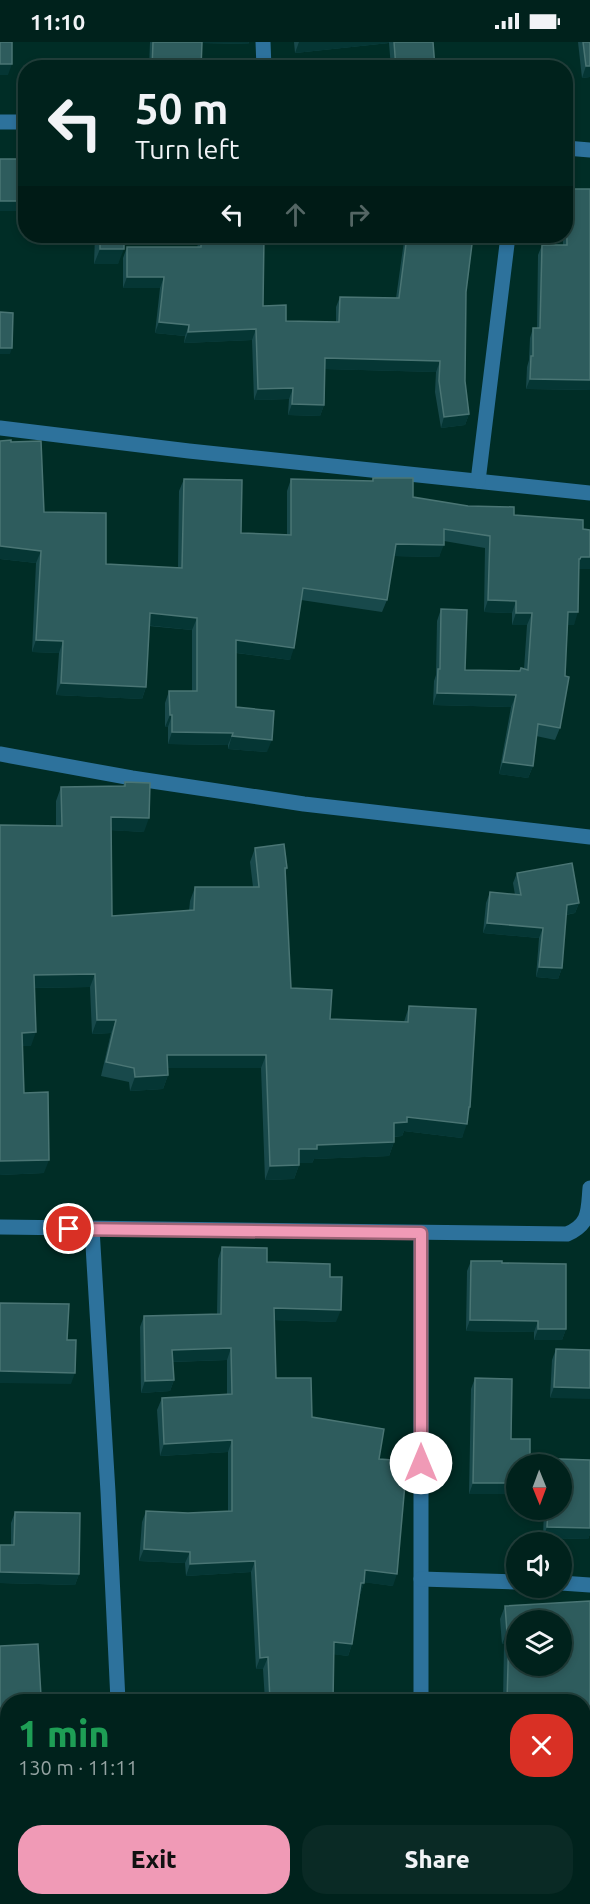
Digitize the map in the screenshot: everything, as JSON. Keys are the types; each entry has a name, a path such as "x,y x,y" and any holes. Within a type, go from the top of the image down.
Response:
{"street":[{"path":"263,42 264,60"},
{"path":"0,122 18,122"},
{"path":"573,149 590,150"},
{"path":"478,481 507,243"},
{"path":"0,428 189,451 590,493"},
{"path":"0,754 132,778 304,804 590,837"},
{"path":"0,1227 567,1234 579,1229 587,1217 590,1188"},
{"path":"92,1229 118,1694"},
{"path":"421,1233 421,1694"},
{"path":"421,1579 506,1582"},
{"path":"572,1584 590,1584"}],"building":[{"path":"0,42 12,42 12,64 0,64"},
{"path":"153,42 202,42 201,60 152,60"},
{"path":"394,42 433,42 434,60 395,60"},
{"path":"583,42 590,42 590,66 586,66"},
{"path":"0,159 18,159 18,201 0,201"},
{"path":"573,189 590,189 590,380 530,379 533,328 540,328 542,245 567,245 567,243 573,243"},
{"path":"100,243 124,243 124,249 100,249"},
{"path":"201,243 264,243 263,306 286,305 286,321 339,322 340,297 399,298 406,243 472,243 466,292 465,381 469,414 444,417 439,381 440,361 325,358 324,405 292,404 293,388 258,389 256,329 188,332 189,325 159,322 164,277 127,277 127,247 201,247"},
{"path":"0,312 13,313 12,348 0,348"},
{"path":"11,440 11,442 41,441 44,512 106,513 106,564 182,568 184,479 242,480 241,533 291,535 291,479 373,481 373,478 413,478 413,497 468,506 514,507 514,515 583,520 583,529 590,530 590,557 579,559 578,612 568,612 565,676 569,677 560,728 538,724 533,766 503,762 516,695 437,693 438,669 440,669 441,609 467,610 465,670 520,671 521,668 528,670 532,613 516,613 516,601 488,600 490,536 444,529 444,545 396,544 387,600 303,588 294,648 236,640 236,707 274,711 272,740 232,736 233,733 172,732 169,691 197,691 197,618 150,613 146,687 61,683 63,641 36,640 41,551 0,546 0,441"},
{"path":"125,782 150,783 149,818 111,817 112,916 194,910 195,887 259,887 255,848 284,844 287,868 285,868 291,988 332,990 330,1019 408,1022 409,1006 476,1009 467,1124 407,1117 407,1122 394,1123 394,1142 317,1145 317,1149 299,1149 299,1165 270,1166 266,1055 167,1055 168,1075 135,1077 134,1068 106,1062 116,1020 97,1020 95,974 34,975 36,1032 22,1033 24,1093 48,1092 49,1160 0,1161 0,825 62,826 61,787 125,786"},
{"path":"572,863 579,903 567,905 562,968 539,967 543,928 487,923 490,892 521,895 517,873"},
{"path":"222,1247 267,1248 267,1262 330,1264 330,1277 342,1277 341,1310 274,1308 276,1378 311,1378 312,1417 384,1429 379,1459 407,1461 397,1574 365,1570 352,1644 334,1642 333,1694 270,1694 268,1657 260,1658 255,1561 190,1564 190,1552 144,1549 146,1511 188,1513 232,1511 232,1440 164,1444 162,1398 232,1394 231,1348 172,1350 174,1380 145,1381 144,1316 221,1314"},
{"path":"471,1261 566,1264 566,1329 538,1329 538,1321 470,1320"},
{"path":"0,1303 69,1304 67,1340 76,1340 75,1373 0,1371"},
{"path":"556,1349 590,1350 590,1388 554,1387"},
{"path":"475,1378 512,1379 511,1439 530,1439 530,1454 506,1454 506,1483 473,1483"},
{"path":"572,1459 590,1460 590,1528 547,1527 547,1520 572,1520"},
{"path":"15,1512 80,1513 79,1574 0,1572 0,1545 14,1545"},
{"path":"590,1601 590,1694 507,1694 508,1676 572,1676 572,1610 506,1610 506,1619 505,1606"},
{"path":"38,1644 41,1694 0,1694 0,1646"}],"route":[{"path":"69,1229 421,1233 421,1463"}]}
